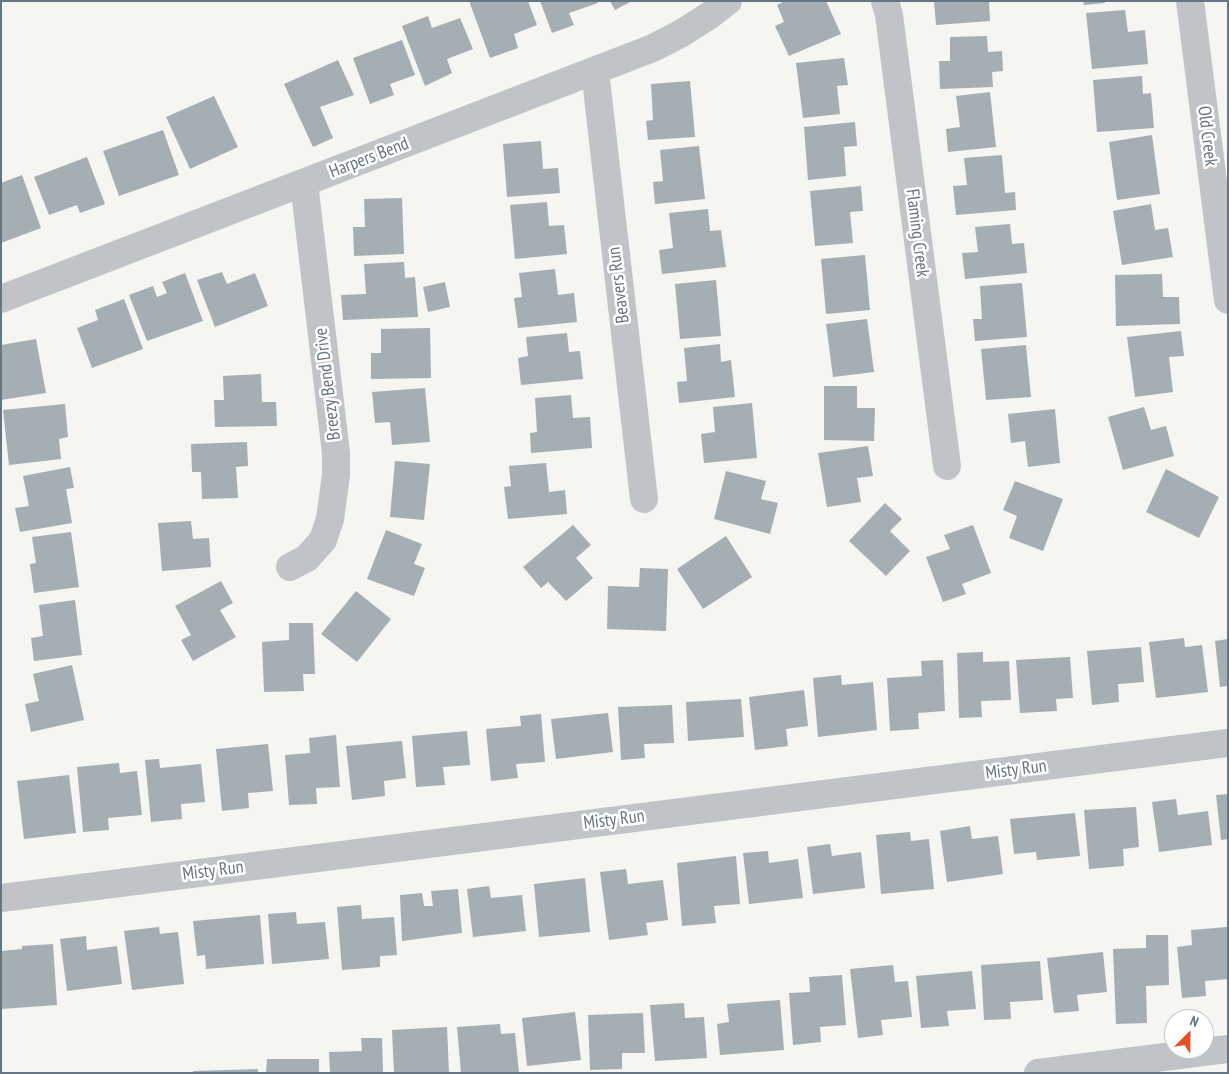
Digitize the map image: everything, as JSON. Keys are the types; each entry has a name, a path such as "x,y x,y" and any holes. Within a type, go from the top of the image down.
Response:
{"street":[{"name":"Harpers Bend","path":"1,299 653,48 682,33 728,1"},
{"name":"Flaming Creek","path":"885,1 889,15 947,466"},
{"name":"Old Creek","path":"1190,1 1228,300"},
{"name":"Beavers Run","path":"595,71 644,499"},
{"name":"Breezy Bend Drive","path":"290,567 307,558 323,540 330,519 336,475 336,453 304,183"},
{"name":"Misty Run","path":"1,898 1228,743"},
{"path":"1038,1073 1228,1049"}],"building":[{"path":"469,1 528,1 537,25 514,34 518,48 490,58"},
{"path":"540,1 597,1 598,3 569,13 574,25 552,33"},
{"path":"610,1 632,1 615,10"},
{"path":"785,1 826,1 841,34 789,56 775,26 784,22 777,5"},
{"path":"934,1 989,1 990,21 936,25"},
{"path":"1083,1 1105,1 1105,3 1084,5"},
{"path":"1125,10 1128,32 1145,30 1148,64 1092,69 1086,13"},
{"path":"428,16 432,28 460,18 473,49 447,59 452,73 425,86 402,26"},
{"path":"987,36 988,52 1002,51 1003,71 992,72 993,87 940,89 939,61 950,61 950,37"},
{"path":"402,40 415,75 390,84 394,95 370,104 353,58"},
{"path":"844,58 848,85 837,86 840,114 803,118 796,63"},
{"path":"338,60 354,95 320,107 333,138 313,147 284,84"},
{"path":"1142,76 1143,94 1151,93 1154,128 1097,132 1093,80"},
{"path":"690,81 695,137 648,140 646,121 653,120 651,84"},
{"path":"990,92 996,147 948,152 946,129 960,127 956,96"},
{"path":"214,96 238,147 190,169 166,117"},
{"path":"855,122 857,146 844,147 846,176 808,180 804,127"},
{"path":"163,130 179,175 119,196 103,151"},
{"path":"1152,135 1160,194 1117,200 1109,142"},
{"path":"541,141 543,169 558,168 560,193 507,197 503,144"},
{"path":"699,146 705,199 655,204 653,182 663,181 660,150"},
{"path":"1002,155 1005,193 1015,192 1016,210 956,215 953,186 967,185 964,158"},
{"path":"87,157 105,204 80,213 77,205 49,215 34,177"},
{"path":"22,175 41,228 1,243 1,183"},
{"path":"861,186 863,211 850,212 853,243 815,246 810,191"},
{"path":"402,198 404,254 354,256 353,227 365,227 364,199"},
{"path":"547,202 549,226 564,225 567,254 515,259 510,205"},
{"path":"1151,204 1155,230 1168,228 1173,257 1122,265 1113,211"},
{"path":"708,209 710,231 721,230 726,267 662,274 659,250 673,248 669,213"},
{"path":"1010,224 1012,244 1024,243 1027,273 965,279 962,253 978,252 975,227"},
{"path":"865,255 870,310 826,314 821,259"},
{"path":"404,262 405,278 415,277 418,317 343,320 341,295 366,294 364,264"},
{"path":"555,269 558,295 574,293 577,322 518,328 514,298 522,297 519,273"},
{"path":"222,272 227,284 255,273 268,306 215,327 197,280"},
{"path":"185,273 203,321 147,341 129,295 153,286 157,297 167,293 162,282"},
{"path":"1162,274 1163,297 1179,297 1180,324 1116,326 1115,275"},
{"path":"716,280 721,336 680,339 675,284"},
{"path":"445,282 450,307 428,312 423,287"},
{"path":"1022,283 1027,337 975,341 973,319 982,319 980,286"},
{"path":"124,299 143,349 92,368 77,328 98,320 95,310"},
{"path":"867,319 874,372 833,377 826,324"},
{"path":"430,328 431,378 371,379 371,353 381,353 381,329"},
{"path":"1181,331 1184,356 1169,357 1173,392 1135,397 1127,337"},
{"path":"567,333 569,352 580,351 583,379 521,385 518,358 528,356 526,337"},
{"path":"36,339 46,393 1,400 1,345"},
{"path":"720,344 721,362 731,360 735,397 679,403 677,382 687,381 684,348"},
{"path":"1026,345 1031,397 986,400 981,349"},
{"path":"261,374 262,402 276,402 277,426 215,427 214,400 224,400 223,376"},
{"path":"824,386 857,386 857,408 875,408 874,441 824,440"},
{"path":"425,388 430,442 392,445 390,422 375,423 372,392"},
{"path":"571,395 573,418 590,417 592,448 531,453 530,433 537,432 535,398"},
{"path":"752,403 757,458 704,463 701,434 715,432 713,407"},
{"path":"65,404 68,437 59,439 61,459 9,465 3,410"},
{"path":"1144,407 1151,430 1166,426 1174,456 1123,470 1108,417"},
{"path":"1055,409 1060,463 1028,467 1025,441 1011,443 1008,414"},
{"path":"247,442 248,466 236,467 238,498 202,499 201,472 192,472 191,444"},
{"path":"868,446 873,476 857,478 861,502 827,507 818,453"},
{"path":"395,461 430,464 424,520 390,517"},
{"path":"546,463 549,492 565,490 567,514 508,519 504,487 511,486 509,466"},
{"path":"70,467 74,488 66,489 72,523 20,532 15,508 29,506 23,476"},
{"path":"1166,469 1219,497 1199,538 1146,512"},
{"path":"726,471 766,481 761,499 778,503 770,534 714,519"},
{"path":"1015,481 1063,499 1043,551 1009,538 1017,516 1003,510"},
{"path":"885,503 902,519 890,531 910,551 886,576 849,541"},
{"path":"191,521 193,539 209,538 211,567 162,571 158,523"},
{"path":"573,525 591,545 576,558 593,578 566,601 548,582 541,588 523,567"},
{"path":"973,525 991,573 962,584 966,594 943,602 926,557 950,549 944,535"},
{"path":"386,530 422,544 414,564 425,568 414,596 367,579"},
{"path":"71,532 79,587 34,593 30,564 36,563 32,537"},
{"path":"726,536 752,577 703,609 677,569"},
{"path":"640,568 668,569 666,631 607,629 608,586 639,587"},
{"path":"221,581 233,603 220,610 236,637 193,661 181,640 191,635 175,606"},
{"path":"356,591 391,619 357,662 321,634"},
{"path":"75,600 82,655 34,661 31,638 43,636 39,605"},
{"path":"289,623 313,623 315,674 303,674 304,691 264,692 262,642 289,640"},
{"path":"1184,638 1185,647 1202,645 1208,692 1156,698 1149,642"},
{"path":"1228,639 1228,686 1220,687 1215,641"},
{"path":"1141,647 1144,682 1118,684 1119,702 1092,705 1087,651"},
{"path":"983,652 983,662 1009,661 1011,700 981,701 982,717 959,718 957,653"},
{"path":"1070,657 1073,698 1056,699 1057,711 1020,713 1016,660"},
{"path":"943,660 945,711 918,713 919,729 890,731 887,678 922,676 921,661"},
{"path":"72,665 84,720 31,732 25,704 39,701 33,674"},
{"path":"841,675 842,685 873,682 877,730 818,737 813,678"},
{"path":"804,690 808,726 786,729 788,746 755,750 749,697"},
{"path":"741,699 744,737 688,741 686,702"},
{"path":"672,705 674,743 644,744 645,758 621,760 618,707"},
{"path":"608,713 613,752 556,759 551,719"},
{"path":"541,714 545,762 516,764 518,778 491,781 486,729 521,726 520,716"},
{"path":"467,731 470,765 443,767 445,785 416,787 412,736"},
{"path":"336,735 340,787 316,788 317,804 289,805 285,755 310,753 309,738"},
{"path":"402,741 406,778 384,781 385,796 352,800 346,746"},
{"path":"268,744 273,791 248,793 249,808 222,811 216,749"},
{"path":"159,759 160,768 201,764 205,802 181,804 182,819 151,822 145,760"},
{"path":"119,763 120,773 137,771 142,815 108,818 109,830 83,832 77,767"},
{"path":"69,775 76,833 24,839 17,781"},
{"path":"1228,794 1228,839 1221,840 1216,795"},
{"path":"1176,799 1178,815 1208,811 1212,845 1159,852 1152,802"},
{"path":"1136,807 1139,847 1123,849 1124,866 1089,869 1084,810"},
{"path":"1075,813 1080,856 1037,860 1036,852 1014,854 1010,819"},
{"path":"970,826 972,839 998,836 1003,874 947,882 940,831"},
{"path":"910,832 911,841 929,839 934,889 881,894 876,835"},
{"path":"830,844 832,856 861,852 865,888 813,894 807,847"},
{"path":"768,851 769,863 798,859 803,898 749,904 743,853"},
{"path":"736,856 740,904 714,906 716,923 682,926 677,863"},
{"path":"626,869 628,884 663,880 668,920 646,923 648,935 609,940 600,872"},
{"path":"585,878 590,932 539,937 534,884"},
{"path":"489,886 491,898 522,895 526,931 473,937 467,889"},
{"path":"458,889 462,933 402,941 400,895 422,893 424,906 433,906 431,891"},
{"path":"361,905 362,919 394,917 397,955 380,956 380,967 342,970 337,907"},
{"path":"296,912 297,924 325,922 329,959 272,964 268,914"},
{"path":"260,915 264,964 206,969 205,955 197,956 193,921"},
{"path":"159,927 160,934 178,932 184,984 132,990 124,931"},
{"path":"1227,927 1228,979 1205,981 1206,996 1182,998 1177,947 1192,945 1191,930"},
{"path":"1146,935 1168,935 1169,985 1146,986 1147,1023 1116,1024 1113,949 1146,948"},
{"path":"86,936 87,950 117,946 122,984 67,991 60,939"},
{"path":"53,944 57,1005 1,1009 1,951 22,949 22,946"},
{"path":"1103,952 1107,992 1077,995 1079,1011 1054,1013 1047,958"},
{"path":"1040,961 1043,1000 1010,1002 1011,1019 984,1020 981,965"},
{"path":"893,965 895,982 908,981 912,1017 881,1020 883,1035 858,1038 850,969"},
{"path":"972,971 976,1009 947,1011 949,1026 921,1028 916,976"},
{"path":"842,975 846,1025 820,1027 821,1042 793,1045 789,993 810,992 809,977"},
{"path":"780,1000 784,1050 720,1055 717,1024 729,1022 727,1004"},
{"path":"684,1003 685,1018 704,1017 707,1058 655,1061 650,1005"},
{"path":"575,1012 581,1060 527,1066 522,1018"},
{"path":"643,1013 645,1053 622,1053 622,1069 590,1070 588,1015"},
{"path":"500,1024 501,1034 515,1033 519,1073 461,1073 457,1027"},
{"path":"447,1027 449,1073 394,1073 392,1030"},
{"path":"361,1038 382,1038 383,1073 330,1073 329,1052 362,1051"},
{"path":"267,1059 319,1059 319,1073 266,1073"},
{"path":"258,1069 258,1073 193,1073 193,1071"}]}
